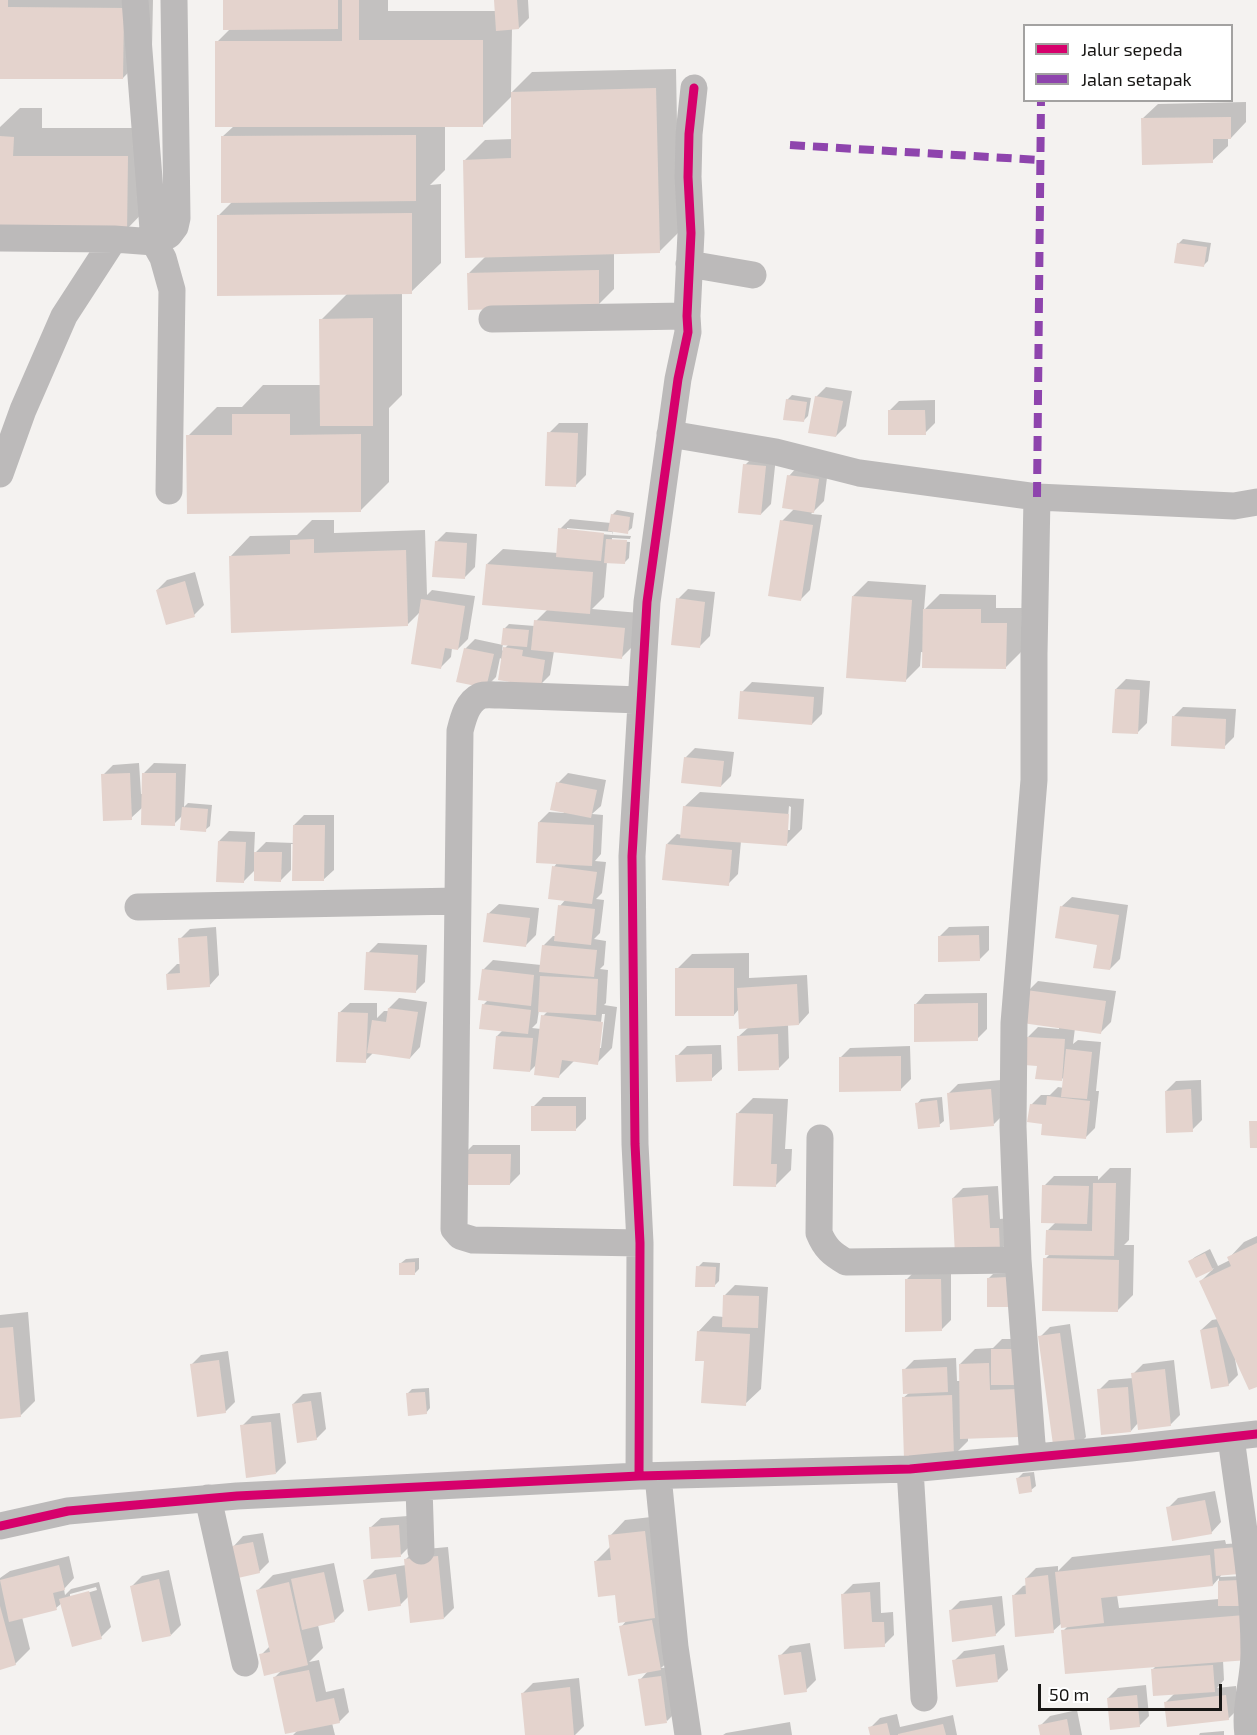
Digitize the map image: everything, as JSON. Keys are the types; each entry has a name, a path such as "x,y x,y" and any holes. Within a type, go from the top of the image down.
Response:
{"street":[{"path":"135,0 154,242 163,258 172,290 169,491"},
{"path":"0,238 114,239 154,242 169,235 175,227 177,218 174,0"},
{"path":"684,1732 675,1647 649,1476 635,1144 632,856 647,602 678,379 688,332 692,233 688,177 689,134 694,88"},
{"path":"0,474 23,410 64,316 114,239"},
{"path":"689,264 753,275"},
{"path":"492,319 687,316"},
{"path":"670,434 776,452 859,473 1037,497 1233,506 1257,502"},
{"path":"1033,1457 1018,1260 1014,1023 1034,780 1037,497"},
{"path":"640,700 480,696 471,704 464,716 460,731 454,1193 456,1233 474,1240 640,1243"},
{"path":"138,907 458,901"},
{"path":"819,1138 819,1233 831,1253 846,1262 1018,1260"},
{"path":"0,1526 68,1511 208,1498 649,1476 910,1469 1257,1434"},
{"path":"1231,1437 1250,1580 1254,1654 1248,1699 1248,1735"},
{"path":"910,1469 924,1698"},
{"path":"419,1487 421,1551"},
{"path":"208,1498 245,1662"}],"building":[{"path":"0,0 8,0 8,7 124,8 123,79 0,79"},
{"path":"223,0 338,0 338,29 223,30"},
{"path":"342,0 359,0 359,40 483,40 483,127 215,127 215,41 342,41"},
{"path":"494,0 517,0 519,29 496,31"},
{"path":"656,88 660,253 465,258 463,160 511,158 511,92"},
{"path":"1231,117 1231,139 1213,139 1213,163 1142,165 1141,118"},
{"path":"416,135 416,201 221,203 221,136"},
{"path":"0,136 14,137 13,156 128,156 127,231 0,231"},
{"path":"412,213 412,294 217,296 217,215"},
{"path":"1177,243 1207,247 1204,267 1174,263"},
{"path":"599,270 599,306 468,310 467,273"},
{"path":"373,318 373,426 320,426 319,319"},
{"path":"815,396 843,401 836,437 808,433"},
{"path":"786,399 807,402 804,422 783,420"},
{"path":"888,410 925,410 926,435 888,435"},
{"path":"232,414 290,414 290,435 361,434 361,512 187,514 186,435 232,435"},
{"path":"547,432 578,433 576,487 545,486"},
{"path":"743,464 766,466 761,515 738,513"},
{"path":"787,475 819,479 814,513 782,508"},
{"path":"611,514 630,517 628,534 608,531"},
{"path":"780,520 813,525 801,601 768,596"},
{"path":"558,528 604,533 601,561 556,557"},
{"path":"314,539 314,553 406,550 408,626 231,633 229,556 290,554 290,540"},
{"path":"606,539 627,540 625,564 604,563"},
{"path":"435,541 467,543 465,579 432,577"},
{"path":"486,564 593,572 590,614 482,605"},
{"path":"185,581 195,617 166,625 156,590"},
{"path":"852,596 912,600 906,682 846,678"},
{"path":"676,598 705,602 700,648 671,645"},
{"path":"421,599 465,606 458,650 445,648 441,669 411,664"},
{"path":"923,609 981,609 981,623 1007,623 1006,669 922,668"},
{"path":"534,620 625,628 622,659 531,650"},
{"path":"503,628 529,630 527,647 501,645"},
{"path":"503,647 523,650 522,656 545,660 541,687 498,680"},
{"path":"464,648 494,654 486,688 456,682"},
{"path":"1115,689 1140,690 1138,734 1112,733"},
{"path":"740,691 814,697 812,725 738,719"},
{"path":"1172,716 1226,719 1225,749 1171,746"},
{"path":"684,757 724,761 721,787 681,783"},
{"path":"130,773 132,820 103,821 101,774"},
{"path":"142,773 176,773 175,826 141,825"},
{"path":"556,782 597,790 591,818 550,810"},
{"path":"683,806 789,814 787,846 680,838"},
{"path":"182,807 208,809 206,832 180,830"},
{"path":"538,822 594,825 592,866 536,863"},
{"path":"293,825 325,825 324,881 292,881"},
{"path":"218,841 246,842 244,883 216,882"},
{"path":"666,844 732,850 729,886 662,880"},
{"path":"254,852 282,852 281,882 254,881"},
{"path":"552,866 597,872 592,904 548,899"},
{"path":"558,905 595,909 591,945 554,941"},
{"path":"1060,906 1119,915 1110,970 1093,968 1097,945 1055,938"},
{"path":"487,913 530,918 526,947 483,942"},
{"path":"979,935 980,961 938,962 938,936"},
{"path":"207,936 210,987 167,990 166,974 180,973 178,938"},
{"path":"542,945 597,950 594,977 539,972"},
{"path":"366,952 418,955 416,993 364,990"},
{"path":"675,968 734,968 734,1016 675,1016"},
{"path":"482,969 534,975 531,1006 478,1000"},
{"path":"540,976 598,979 596,1015 538,1012"},
{"path":"797,984 799,1025 739,1029 737,988"},
{"path":"1026,990 1106,1001 1101,1034 1022,1023"},
{"path":"978,1003 978,1041 914,1042 914,1004"},
{"path":"482,1004 531,1010 528,1034 479,1029"},
{"path":"388,1008 418,1012 410,1059 367,1053 372,1020 386,1022"},
{"path":"338,1012 368,1013 366,1063 336,1062"},
{"path":"541,1015 603,1022 598,1065 562,1060 559,1078 534,1075"},
{"path":"778,1034 779,1070 738,1071 737,1036"},
{"path":"496,1036 533,1038 530,1072 493,1069"},
{"path":"1027,1037 1065,1039 1062,1081 1035,1079 1037,1066 1024,1065"},
{"path":"1066,1049 1092,1052 1087,1099 1061,1097"},
{"path":"712,1054 712,1081 676,1082 675,1055"},
{"path":"901,1056 901,1091 839,1092 839,1057"},
{"path":"991,1089 994,1126 950,1130 947,1093"},
{"path":"1191,1089 1193,1132 1166,1133 1165,1091"},
{"path":"1047,1096 1090,1101 1086,1139 1041,1135 1042,1124 1027,1122 1030,1104 1046,1105"},
{"path":"937,1100 940,1127 918,1129 915,1103"},
{"path":"531,1106 576,1106 576,1131 531,1131"},
{"path":"736,1113 773,1114 771,1164 777,1164 776,1187 733,1186"},
{"path":"1249,1121 1257,1121 1257,1148 1250,1148"},
{"path":"462,1154 511,1154 510,1185 461,1185"},
{"path":"1093,1183 1116,1183 1114,1256 1045,1255 1046,1230 1092,1231"},
{"path":"1042,1185 1089,1186 1087,1224 1041,1223"},
{"path":"988,1195 990,1228 999,1228 1000,1252 955,1255 952,1198"},
{"path":"1257,1243 1257,1387 1249,1390 1199,1281 1231,1266 1227,1257"},
{"path":"1205,1253 1213,1270 1196,1278 1188,1261"},
{"path":"1043,1258 1119,1260 1118,1312 1042,1311"},
{"path":"415,1262 415,1275 399,1275 399,1263"},
{"path":"696,1266 716,1267 715,1287 695,1287"},
{"path":"1008,1277 1009,1307 987,1307 987,1278"},
{"path":"905,1279 941,1279 942,1331 905,1332"},
{"path":"723,1295 759,1296 758,1328 722,1327"},
{"path":"13,1327 21,1417 0,1419 0,1328"},
{"path":"1217,1327 1229,1386 1211,1389 1200,1330"},
{"path":"697,1331 750,1334 746,1406 701,1403 704,1361 695,1361"},
{"path":"1060,1333 1076,1449 1054,1452 1038,1336"},
{"path":"991,1349 1015,1349 1015,1385 991,1385"},
{"path":"219,1360 226,1413 197,1417 190,1364"},
{"path":"989,1363 990,1390 1018,1389 1019,1437 960,1439 959,1364"},
{"path":"947,1367 948,1392 903,1394 902,1369"},
{"path":"1165,1369 1171,1426 1138,1430 1131,1373"},
{"path":"1128,1387 1131,1432 1101,1435 1097,1389"},
{"path":"425,1392 427,1414 408,1416 406,1393"},
{"path":"952,1395 954,1457 904,1459 902,1397"},
{"path":"311,1401 317,1440 297,1443 292,1404"},
{"path":"271,1422 276,1474 246,1478 240,1425"},
{"path":"1030,1476 1032,1492 1019,1494 1016,1478"},
{"path":"1205,1500 1212,1534 1172,1541 1166,1507"},
{"path":"399,1525 401,1557 371,1559 369,1527"},
{"path":"645,1531 655,1618 618,1623 615,1595 598,1597 594,1561 611,1560 608,1535"},
{"path":"253,1542 260,1573 238,1578 232,1546"},
{"path":"1237,1547 1239,1574 1216,1576 1214,1549"},
{"path":"1210,1555 1213,1586 1101,1598 1104,1623 1061,1628 1055,1572"},
{"path":"438,1556 444,1619 410,1623 404,1559"},
{"path":"59,1565 65,1590 53,1593 57,1610 9,1622 0,1580"},
{"path":"324,1572 335,1622 302,1630 291,1579"},
{"path":"396,1574 401,1606 368,1611 363,1580"},
{"path":"1048,1575 1054,1633 1015,1637 1012,1595 1026,1594 1025,1578"},
{"path":"159,1579 171,1636 142,1642 130,1586"},
{"path":"1240,1580 1241,1606 1218,1606 1218,1581"},
{"path":"289,1582 308,1665 264,1676 259,1654 270,1652 256,1590"},
{"path":"89,1591 102,1639 72,1647 59,1599"},
{"path":"870,1592 872,1622 884,1622 885,1647 844,1649 841,1594"},
{"path":"992,1605 996,1636 952,1642 949,1610"},
{"path":"0,1606 16,1665 0,1670"},
{"path":"1245,1615 1248,1660 1065,1674 1061,1630"},
{"path":"652,1620 661,1670 628,1676 619,1626"},
{"path":"801,1652 807,1692 784,1695 778,1655"},
{"path":"995,1654 998,1682 956,1687 952,1660"},
{"path":"1213,1665 1215,1692 1153,1696 1151,1669"},
{"path":"309,1670 316,1702 334,1698 340,1723 285,1734 273,1677"},
{"path":"661,1676 667,1723 645,1726 638,1679"},
{"path":"570,1687 574,1735 525,1735 521,1693"},
{"path":"1137,1695 1140,1727 1110,1730 1107,1698"},
{"path":"1226,1695 1229,1720 1167,1727 1164,1702"},
{"path":"1067,1719 1070,1735 1040,1735 1038,1725"},
{"path":"887,1723 890,1735 870,1735 868,1727"},
{"path":"943,1724 946,1735 898,1735 898,1734"}],"marked path":[{"path":"1037,497 1041,102"},
{"path":"790,145 1040,160"}],"cycle path":[{"path":"639,1476 640,1243 635,1144 632,856 647,602 678,379 688,332 691,233 688,177 689,134 694,88"},
{"path":"0,1526 68,1511 237,1496 639,1476 910,1469 1257,1434"}]}
